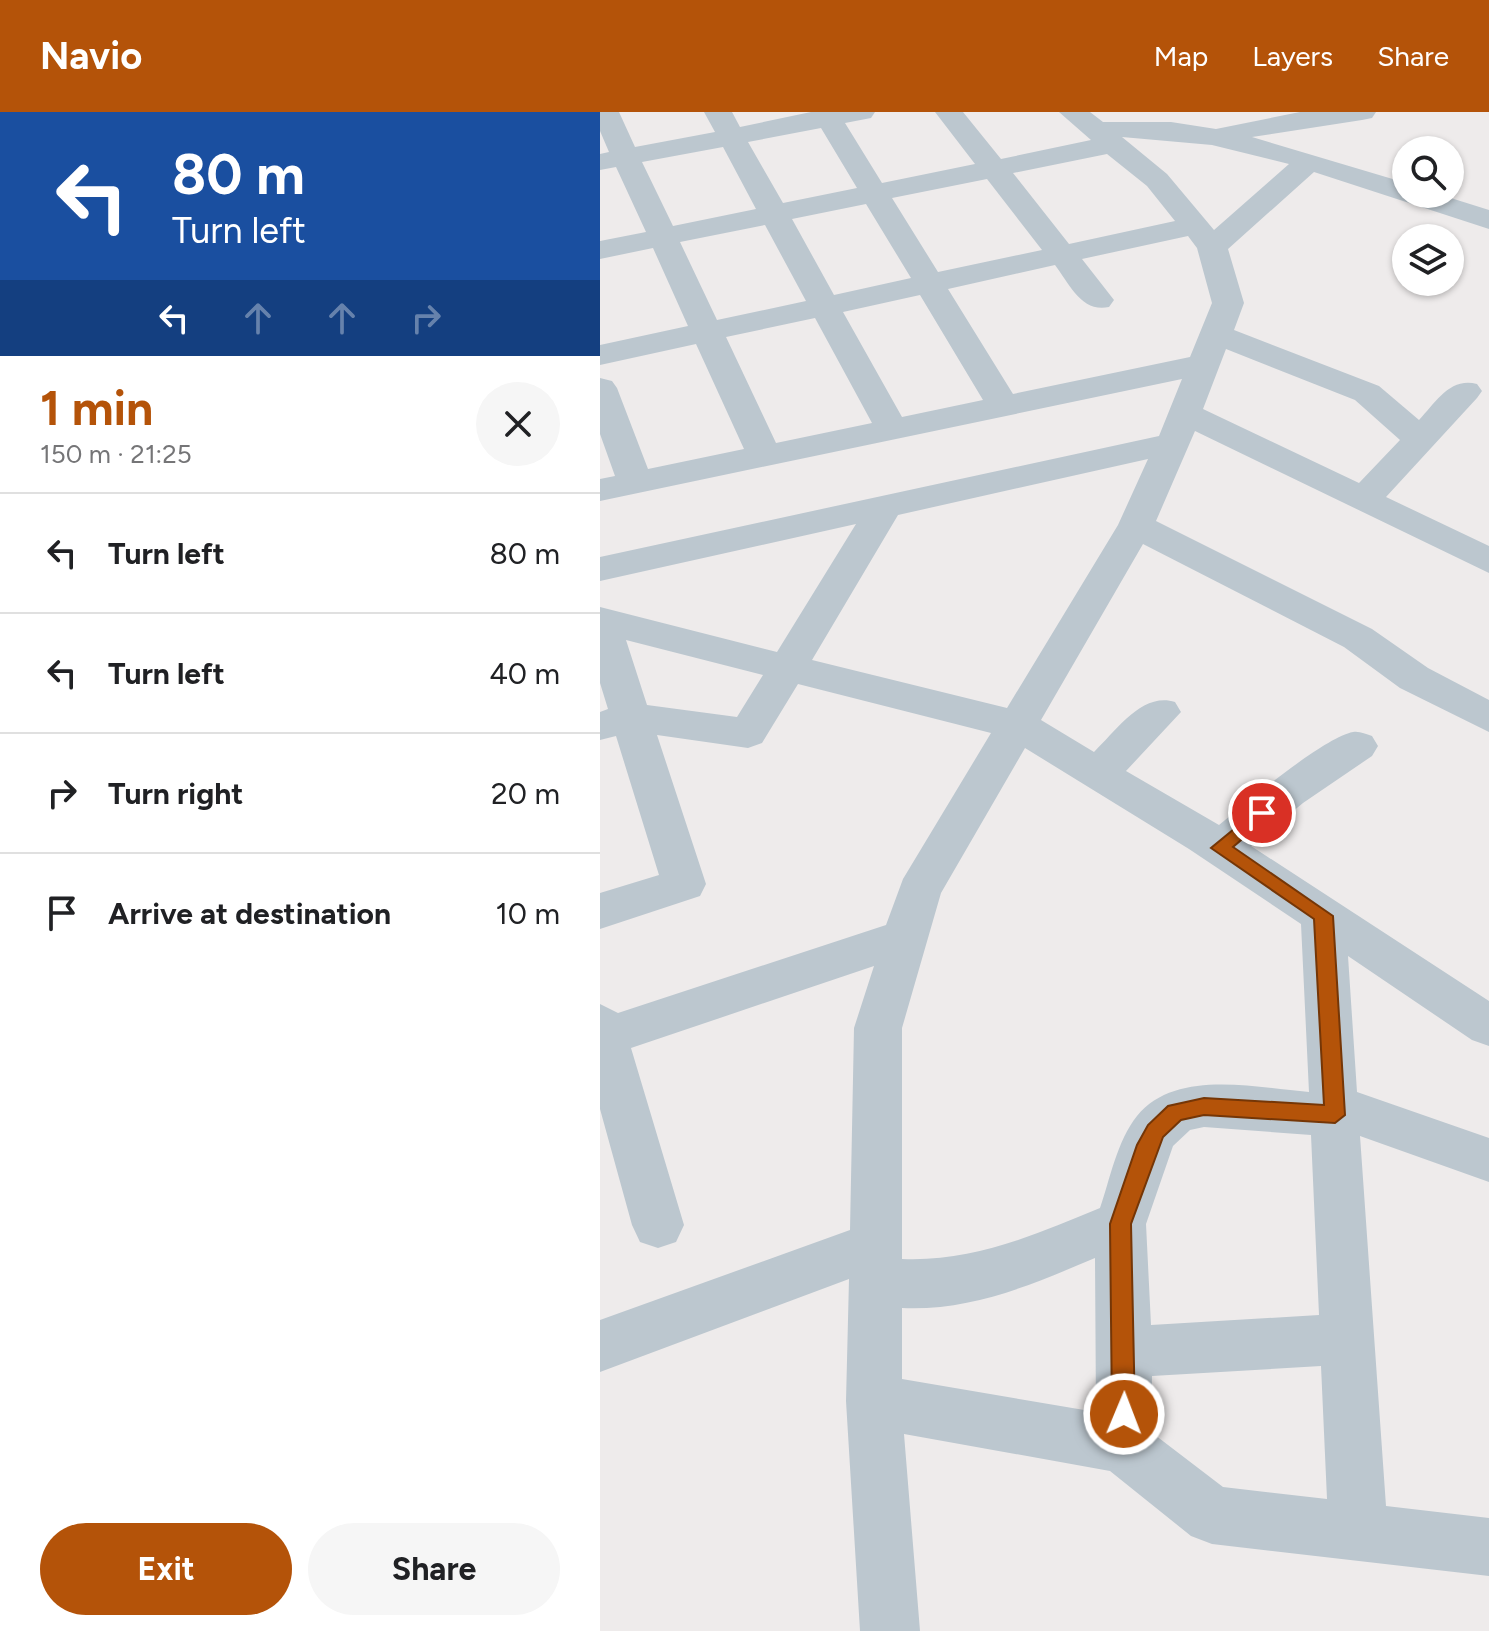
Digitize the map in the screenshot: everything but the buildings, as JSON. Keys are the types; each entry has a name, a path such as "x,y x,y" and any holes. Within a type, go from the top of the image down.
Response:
{"street":[{"path":"605,112 613,160 663,237 764,455"},
{"path":"613,160 725,124 861,112"},
{"path":"949,112 1098,300"},
{"path":"1211,138 1271,124 1362,112"},
{"path":"826,115 1003,405"},
{"path":"725,124 892,429"},
{"path":"600,250 994,168 1094,129 1132,127 1211,138 1309,162 1392,188"},
{"path":"890,1631 874,1401 878,1028 919,891 1136,525 1179,428 1228,303 1203,236 1157,180 1094,129"},
{"path":"600,355 1060,255 1203,236 1309,162"},
{"path":"1453,208 1489,220"},
{"path":"600,490 1003,405 1210,349 1367,393 1386,406 1420,440"},
{"path":"600,388 635,482"},
{"path":"1363,500 1465,391"},
{"path":"600,569 884,508 1179,428 1363,500 1489,561"},
{"path":"616,722 748,733 884,508"},
{"path":"1136,525 1358,638 1414,678 1489,718"},
{"path":"600,911 684,884 616,722 600,621 1019,726 1220,848 1489,1026"},
{"path":"1098,773 1161,712"},
{"path":"1220,848 1288,792 1357,746"},
{"path":"1323,916 1358,1532"},
{"path":"658,1225 601,1033 905,937"},
{"path":"1123,1445 1125,1352 1120,1224 1147,1145 1155,1131 1176,1112 1204,1106 1334,1110 1489,1160"},
{"path":"600,1346 875,1264 938,1285 1000,1273 1120,1224"},
{"path":"1125,1352 1347,1339"},
{"path":"874,1401 1123,1445 1212,1515 1489,1547"}],"route":[{"path":"1124,1414 1120,1224 1147,1145 1155,1131 1176,1112 1204,1106 1335,1115 1323,916 1220,848 1262,813"}]}
